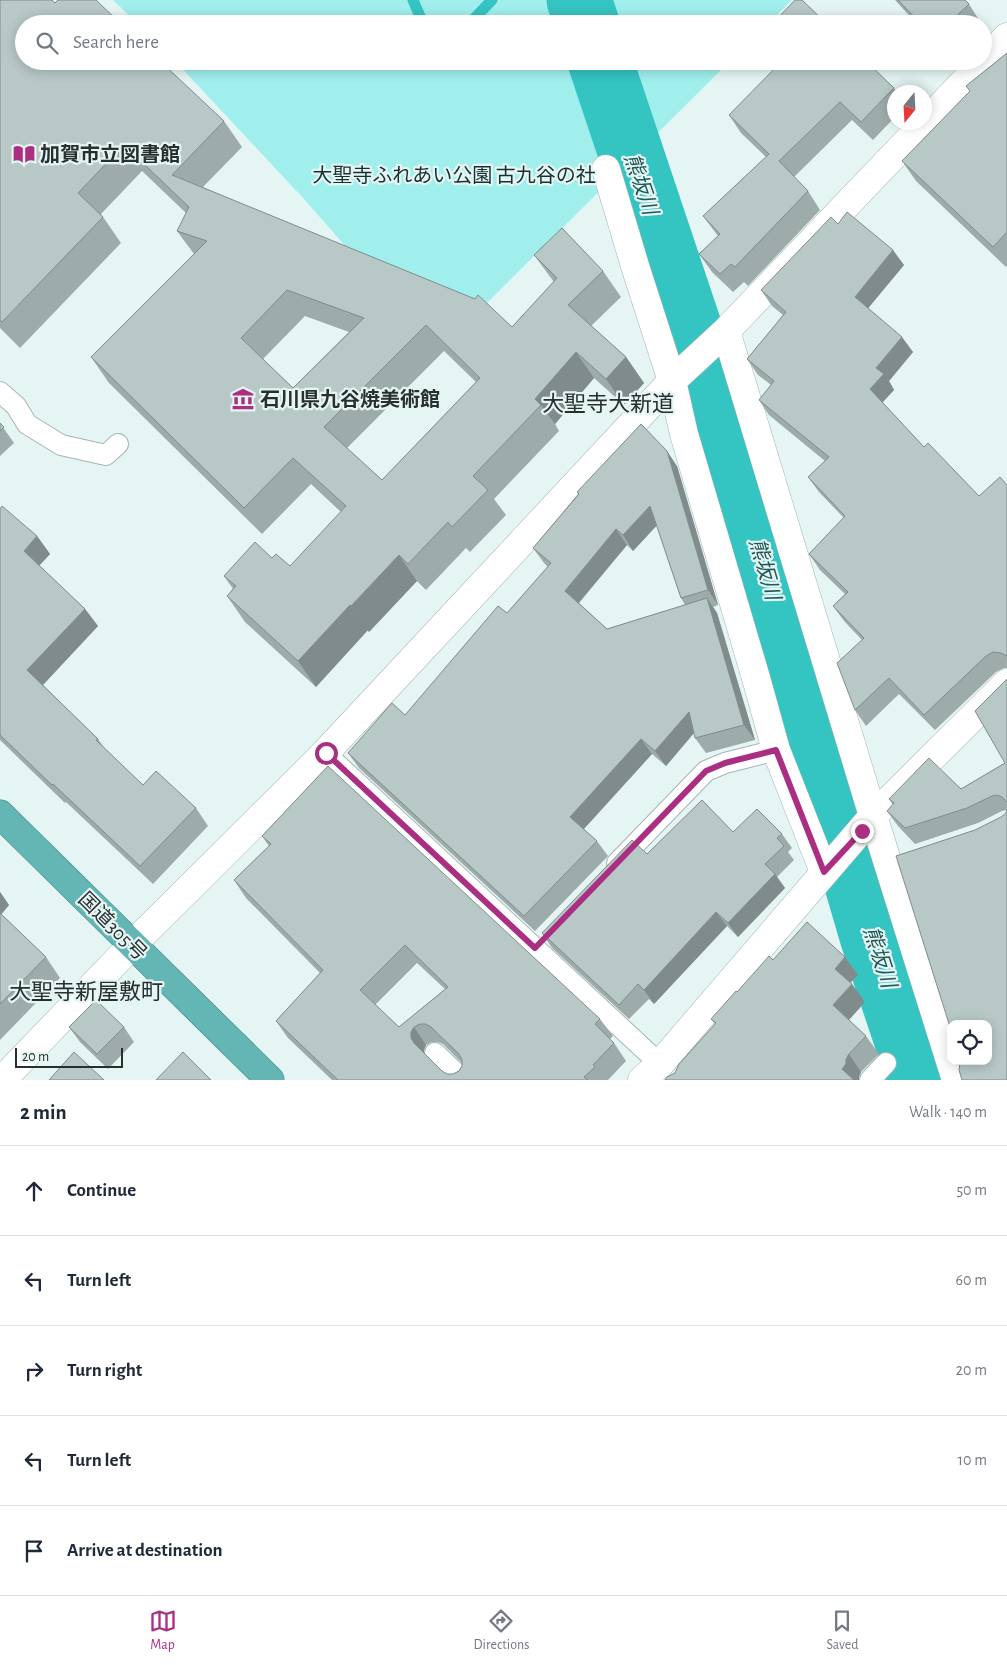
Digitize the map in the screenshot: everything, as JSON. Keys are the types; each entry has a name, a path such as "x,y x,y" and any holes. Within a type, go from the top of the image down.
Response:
{"highway":[{"name":"国道305号","path":"0,814 270,1080"}],"street":[{"path":"992,53 1007,37"},
{"path":"2,1080 132,945 326,753 672,381 720,336 975,70"},
{"path":"606,170 634,266 672,381 684,434 776,750 824,872"},
{"path":"720,336 867,823 898,863 956,1080"},
{"path":"659,1075 824,872 867,823 1007,683"}],"lane":[{"path":"0,392 16,406 27,424 61,445 106,455 118,444"},
{"path":"603,877 706,771 725,763 776,750"},
{"path":"326,753 542,941 659,1075"},
{"path":"436,1053 463,1080"},
{"path":"870,1080 886,1062"}],"green space":[{"path":"113,0 792,0 777,15 129,15"},
{"name":"大聖寺ふれあい公園 古九谷の社","path":"183,70 721,70 485,305 361,264 304,199"}],"building":[{"path":"0,0 52,0 55,3 58,0 96,0 112,15 15,15 15,70 170,70 224,121 172,175 475,299 478,295 512,327 557,278 534,255 562,228 603,271 568,305 626,357 606,379 576,352 535,399 541,405 473,476 488,490 452,527 448,522 408,564 399,555 298,661 227,596 236,586 224,576 255,542 272,558 276,554 290,566 346,506 293,458 244,508 91,357 207,241 177,231 189,207 124,145 78,193 103,217 2,322 0,320","holes":["287,290 364,318 293,388 241,338","426,325 480,378 382,480 324,427"]},
{"path":"795,0 802,0 818,15 781,15"},
{"path":"898,0 965,0 969,4 957,15 912,15"},
{"path":"1007,53 1007,232 993,247 902,161 970,91 966,86 986,70 992,70 992,65"},
{"path":"773,70 875,70 891,85 887,85 887,95 861,122 840,102 779,161 808,191 735,267 731,264 720,274 699,254 720,234 703,216 769,154 729,115"},
{"path":"847,212 893,250 855,297 902,337 876,368 884,374 870,389 924,447 928,443 979,496 1000,477 1007,485 1007,656 993,652 986,656 924,715 889,678 855,710 837,663 864,638 833,606 848,592 809,554 845,516 808,477 829,457 759,400 774,381 747,359 786,312 761,290 831,217 838,224"},
{"path":"0,423 4,427 0,431"},
{"path":"641,424 667,451 708,590 681,598 650,506 623,535 616,529 565,591 607,629 707,598 744,725 695,738 689,712 655,751 641,739 570,817 597,841 524,916 348,753 392,703 405,715 498,606 507,613 551,563 533,548 579,494 577,492"},
{"path":"2,506 37,536 24,551 85,609 27,670 143,785 156,771 196,808 140,866 0,735 0,509"},
{"path":"1007,679 1007,802 997,795 992,796 967,808 905,828 887,811 894,803 889,799 929,758 961,789 1005,763 975,711"},
{"path":"328,766 600,1019 595,1024 614,1043 593,1065 595,1067 584,1077 588,1080 338,1080 276,1021 323,970 234,880 271,844 262,836","holes":["405,945 448,987 399,1027 360,990","426,1024 431,1027 459,1054 462,1060 462,1066 459,1071 453,1074 447,1074 442,1071 414,1043 411,1038 411,1032 414,1027"]},
{"path":"702,800 733,832 757,809 782,834 777,838 784,846 765,864 775,874 728,923 716,912 644,990 638,984 619,1005 542,933 632,840 647,854"},
{"path":"1007,810 1007,1080 962,1080 960,1065 992,1065 992,1020 948,1020 896,856 975,830 1006,813"},
{"path":"0,913 46,957 0,1004"},
{"path":"807,922 845,957 835,969 852,984 833,1005 866,1036 849,1054 846,1064 842,1069 854,1080 665,1080 675,1073 679,1064 716,1023 711,1019 736,991 769,956 773,960"},
{"path":"96,1000 124,1027 97,1054 69,1027"},
{"path":"74,1052 104,1080 49,1080"},
{"path":"183,1052 211,1080 156,1080"}],"waterway":[{"path":"413,0 419,15"},
{"path":"478,15 492,0"},
{"name":"熊坂川","path":"579,0 584,15"},
{"name":"熊坂川","path":"603,70 728,443 872,936 920,1080"}],"place":[{"name":"加賀市立図書館","path":"24,154"},
{"name":"石川県九谷焼美術館","path":"243,399"}],"district":[{"name":"大聖寺大新道","path":"608,403"},
{"name":"大聖寺新屋敷町","path":"86,991"}],"route":[{"path":"326,753 535,948 706,771 725,763 776,750 824,872 862,831"}]}
